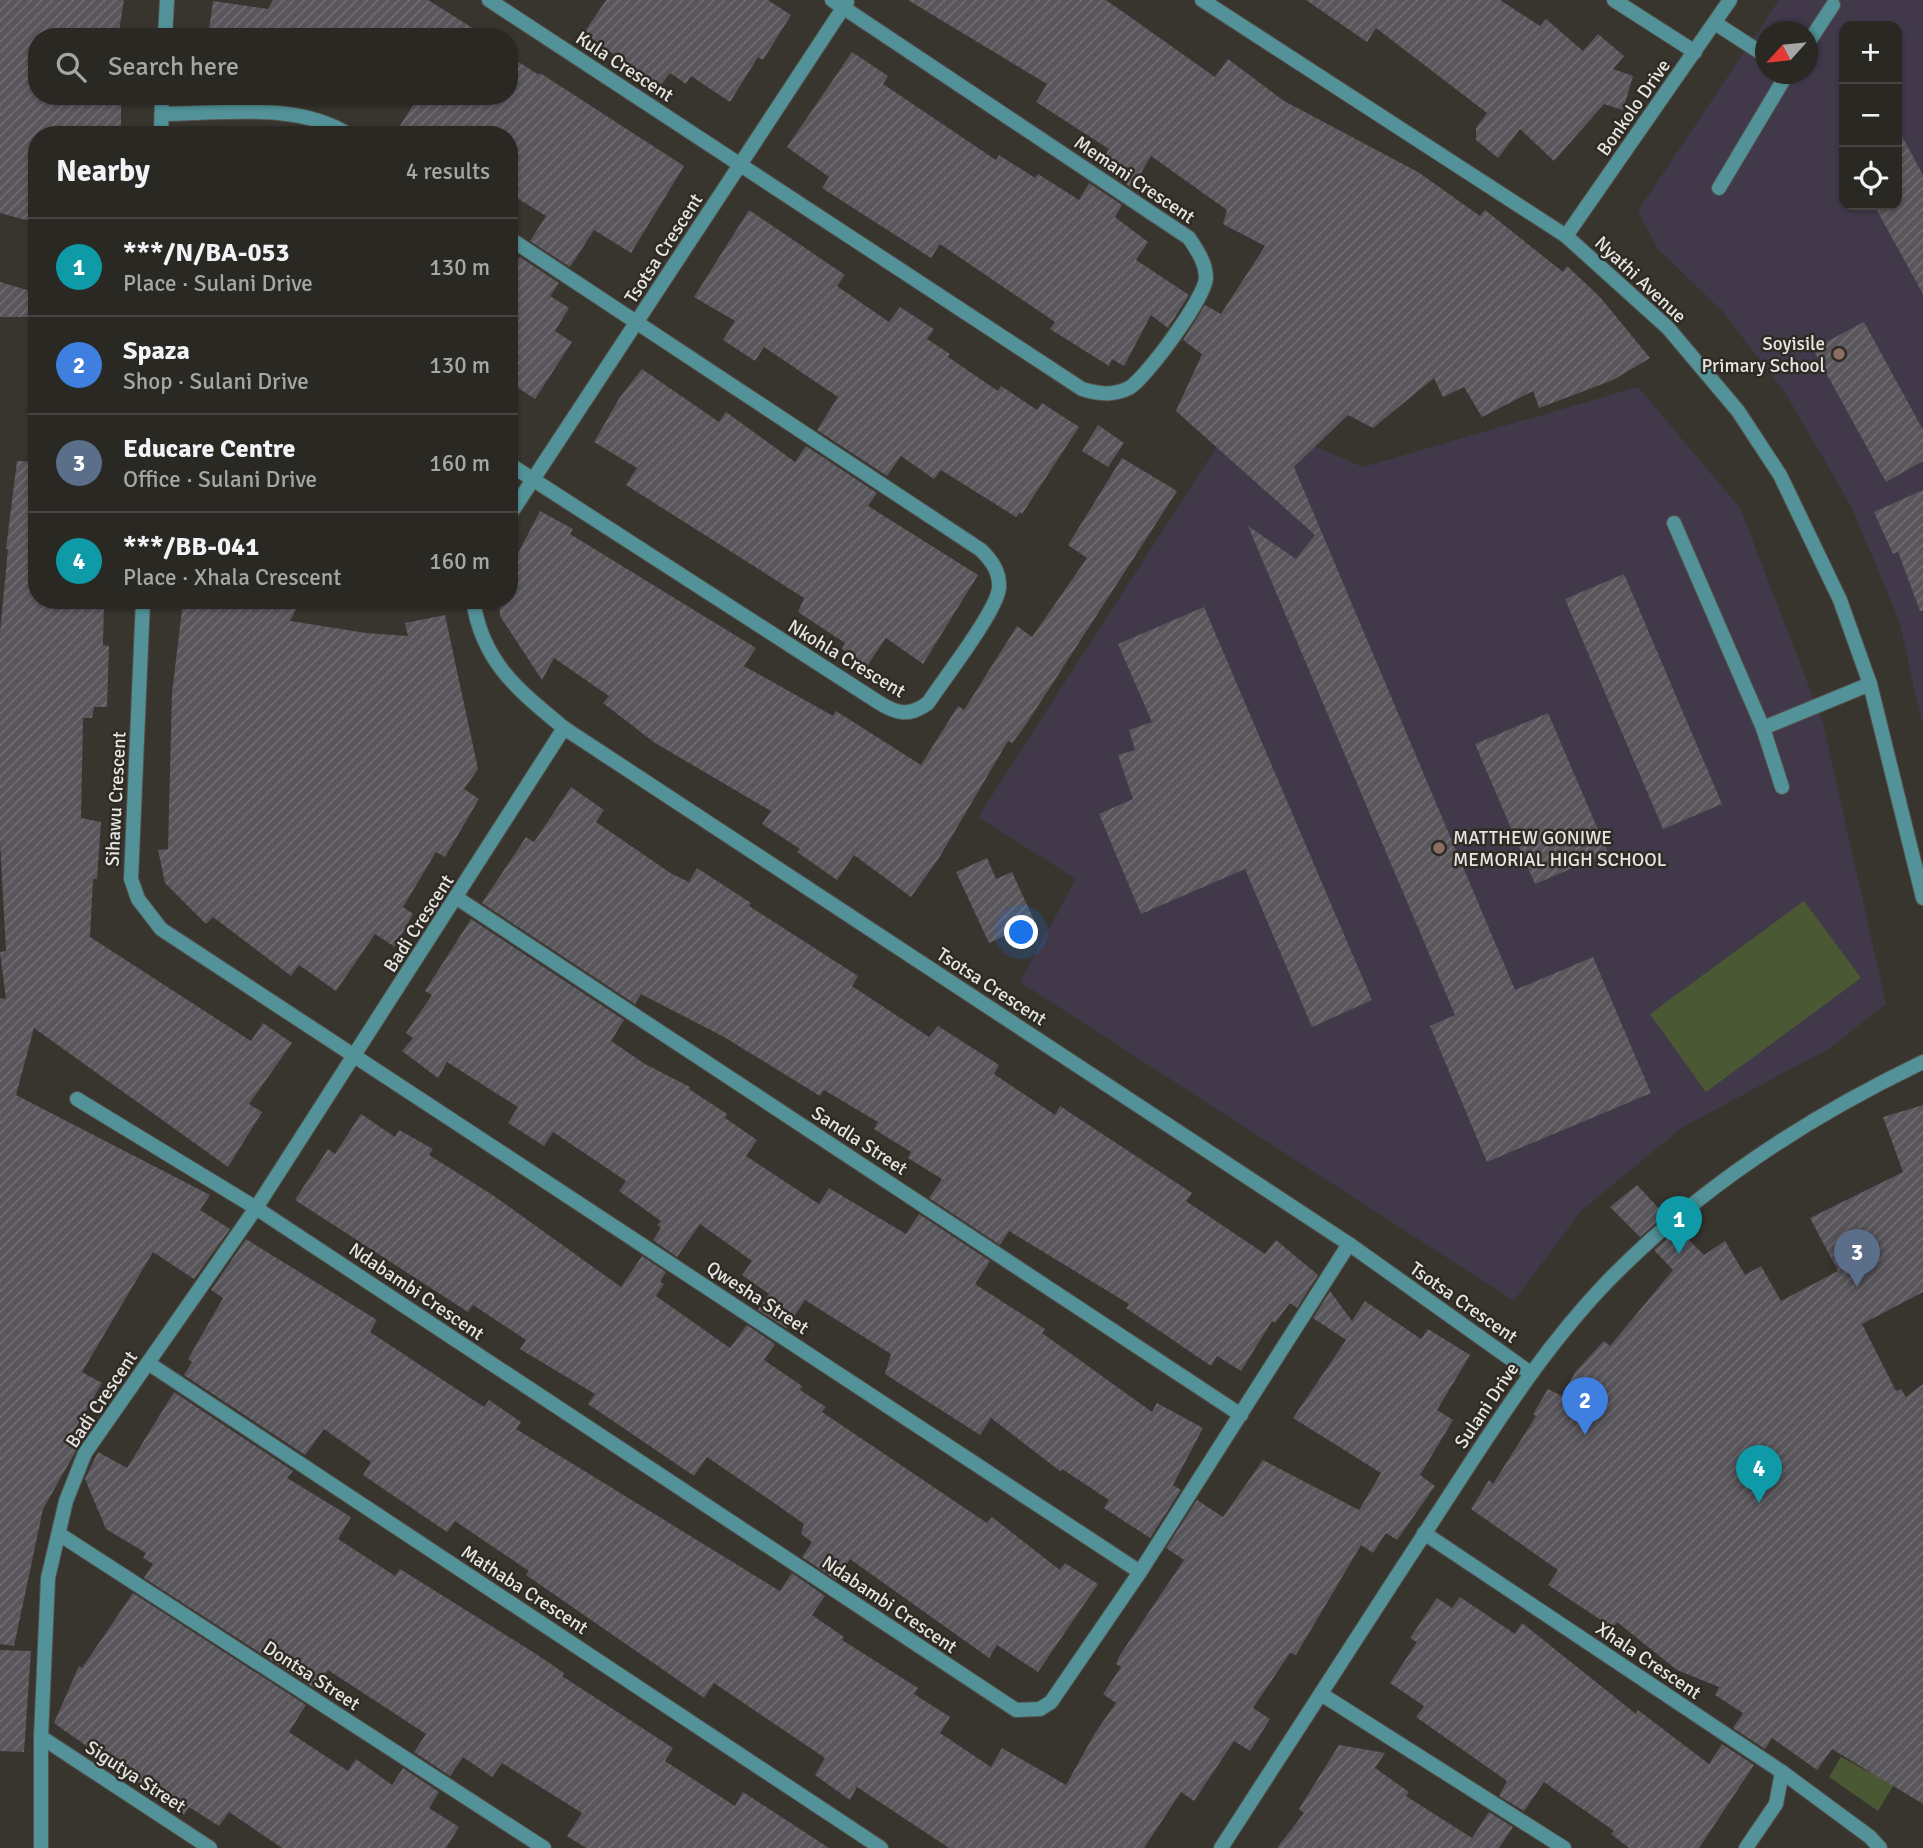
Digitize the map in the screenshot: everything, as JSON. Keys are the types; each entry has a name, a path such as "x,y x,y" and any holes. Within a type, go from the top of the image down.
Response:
{"street":[{"path":"165,28 167,0"},
{"name":"Kula Crescent","path":"489,0 740,164"},
{"name":"Nyathi Avenue","path":"1202,0 1566,236 1668,328 1738,411 1780,475 1840,600 1870,684 1923,898"},
{"path":"1614,0 1695,52"},
{"name":"Bonkolo Drive","path":"1566,236 1730,0"},
{"name":"Memani Crescent","path":"740,164 1082,389 1097,394 1113,394 1142,378 1203,291 1204,265 1189,239 841,2"},
{"name":"Tsotsa Crescent","path":"518,502 740,164 841,2"},
{"path":"1818,28 1833,5"},
{"path":"1715,23 1755,49"},
{"path":"1719,188 1781,84"},
{"path":"161,126 162,105"},
{"path":"162,114 279,114 313,119 329,126"},
{"path":"518,244 638,321"},
{"name":"Nkohla Crescent","path":"533,480 884,706 904,714 916,711 928,703 996,601 998,576 992,561 981,550 638,321"},
{"path":"518,470 533,480"},
{"path":"1674,523 1763,728 1782,787"},
{"name":"Sihawu Crescent","path":"143,609 131,878 138,899 161,929 354,1054"},
{"name":"Tsotsa Crescent","path":"476,609 487,648 510,684 564,727 1349,1244 1529,1372"},
{"path":"1763,728 1870,684"},
{"name":"Badi Crescent","path":"41,1848 41,1737 48,1578 66,1501 85,1453 256,1208 457,898 564,727"},
{"name":"Sandla Street","path":"457,898 1241,1415"},
{"name":"Qwesha Street","path":"354,1054 1140,1572"},
{"name":"Sulani Drive","path":"1221,1848 1529,1372 1601,1289 1674,1219 1766,1148 1853,1096 1923,1062"},
{"path":"77,1099 256,1208"},
{"name":"Ndabambi Crescent","path":"256,1208 1016,1710 1040,1709 1051,1702 1140,1572 1349,1244"},
{"name":"Mathaba Crescent","path":"148,1363 881,1848"},
{"name":"Xhala Crescent","path":"1424,1533 1782,1772 1870,1837 1880,1848"},
{"name":"Dontsa Street","path":"59,1534 544,1848"},
{"path":"1321,1694 1564,1848"},
{"name":"Sigutya Street","path":"41,1737 210,1848"},
{"path":"1746,1848 1776,1804 1782,1772"}],"shaded area":[{"name":"Soyisile Primary School","path":"1779,0 1923,0 1923,727 1899,620 1851,506 1786,394 1724,313 1658,249 1638,211 1755,36 1755,84 1818,84 1818,21 1765,21"},
{"name":"MATTHEW GONIWE MEMORIAL HIGH SCHOOL","path":"1638,387 1740,508 1823,723 1886,1004 1830,1048 1683,1127 1582,1210 1514,1301 1020,982 1076,879 978,817 1238,414 1363,467"}],"green space":[{"path":"1804,901 1861,978 1706,1092 1650,1014"},
{"path":"1896,1747 1906,1764 1878,1811 1829,1777 1841,1757 1871,1773"}],"building":[{"path":"0,0 124,0 119,28 28,28 28,105 121,105 121,126 28,126 28,221 0,213"},
{"path":"273,0 428,0 473,28 209,28 213,1 268,9"},
{"path":"606,0 768,0 791,15 763,60 758,57 730,102 691,76 686,84 670,73 659,87 584,33"},
{"path":"908,0 1106,0 1215,77 1228,59 1284,101 1418,172 1480,216 1485,210 1563,272 1567,266 1600,297 1650,358 1613,380 1539,408 1533,391 1482,417 1464,387 1443,397 1434,378 1373,428 1348,415 1294,467 1515,990 1593,957 1651,1093 1487,1162 1430,1026 1455,1015 1248,526 1296,559 1315,535 1176,411 1202,354 1183,340 1205,305 1221,314 1265,246 1223,224 1227,210 1151,156 1132,188 1099,166 1109,149 1036,102 1047,84"},
{"path":"1306,0 1500,0 1540,26 1546,19 1583,51 1598,34 1624,56 1613,69 1633,76 1623,110 1604,104 1554,161 1520,129 1498,158 1476,140 1476,128 1487,113 1376,28 1367,42"},
{"path":"852,52 888,76 883,84 996,160 999,155 1035,178 1038,174 1079,200 1089,183 1122,205 1115,217 1148,242 1136,260 1189,295 1168,328 1151,315 1124,366 1112,359 1109,366 1050,329 1055,322 940,244 931,258 822,188 829,177 787,147"},
{"path":"518,62 539,75 540,73 684,166 631,253 594,230 570,267 530,241 546,216 518,199 518,126 400,126 413,105 518,105"},
{"path":"1902,136 1923,175 1923,294 1877,210 1902,210"},
{"path":"749,210 845,275 837,286 889,322 900,307 934,329 927,339 950,354 948,357 998,391 1001,386 1037,410 1042,403 1079,427 1022,514 1020,512 1016,517 941,470 934,479 901,456 887,476 817,430 838,397 764,347 755,361 723,340 735,321 694,297"},
{"path":"520,257 559,283 550,296 569,308 555,331 572,342 535,399 518,388"},
{"path":"0,282 28,290 28,317 0,317"},
{"path":"1864,322 1923,430 1923,461 1886,482 1813,349"},
{"path":"642,369 719,422 726,412 795,462 806,446 877,493 868,506 978,575 923,664 886,638 867,666 842,649 845,643 798,612 804,598 626,485 637,468 594,442 620,397"},
{"path":"1098,425 1124,443 1108,467 1082,451"},
{"path":"1122,458 1177,491 1025,726 1012,743 1008,741 939,858 911,897 854,855 837,880 797,852 800,849 762,824 771,811 655,743 603,703 609,696 554,658 542,680 500,616 500,609 518,609 518,554 540,511 573,529 570,534 756,648 744,666 833,716 836,711 921,765 958,706 964,710 1017,626 1032,637 1087,558 1068,545"},
{"path":"17,461 28,462 28,609 104,609 103,645 109,646 107,707 94,707 92,718 83,718 81,818 101,822 97,879 93,879 90,937 251,1041 263,1023 292,1043 249,1104 262,1112 228,1167 34,1028 16,1095 210,1195 200,1210 230,1229 194,1279 153,1252 82,1372 102,1383 71,1436 81,1442 43,1509 14,1646 0,1644 0,998 6,999 0,952 6,951 0,841 0,633 6,549"},
{"path":"1923,490 1923,611 1920,611 1898,552 1893,554 1874,512"},
{"path":"1624,574 1722,804 1663,829 1565,599"},
{"path":"1204,607 1372,1000 1312,1027 1245,869 1141,914 1099,814 1133,799 1118,755 1135,750 1129,730 1152,722 1118,644"},
{"path":"182,609 296,609 290,621 366,633 408,636 405,623 445,615 478,769 464,789 479,799 445,857 436,852 403,907 413,914 395,947 375,934 336,991 299,965 291,976 213,917 206,924 165,883 158,850 168,849 172,693"},
{"path":"1548,713 1608,853 1535,884 1475,744"},
{"path":"571,787 604,810 596,822 672,874 689,882 697,868 751,903 749,906 858,976 852,986 929,1037 938,1026 999,1065 994,1074 1055,1115 1060,1106 1192,1193 1186,1201 1265,1254 1276,1240 1318,1275 1297,1308 1290,1303 1275,1323 1272,1321 1241,1371 1217,1356 1211,1366 1126,1308 1129,1304 1009,1231 1000,1245 929,1198 942,1179 908,1158 911,1152 874,1129 878,1122 824,1090 820,1096 724,1037 641,994 635,1004 482,903 526,837 534,842"},
{"path":"987,858 996,879 1012,872 1035,922 989,943 956,872"},
{"path":"471,919 624,1020 611,1041 645,1064 690,1087 689,1089 727,1114 725,1118 757,1140 746,1156 819,1204 829,1188 906,1234 919,1214 990,1261 975,1284 1045,1329 1042,1333 1152,1412 1157,1403 1203,1428 1173,1485 1181,1490 1150,1538 1104,1508 1109,1500 1062,1469 1060,1471 991,1418 980,1435 885,1374 891,1354 805,1300 786,1328 758,1310 769,1294 742,1275 752,1261 700,1224 677,1257 653,1240 661,1228 657,1225 661,1221 619,1191 626,1181 553,1132 544,1146 508,1123 518,1107 447,1062 438,1078 402,1051 413,1038 406,1033 432,995 425,991"},
{"path":"1923,1105 1923,1292 1862,1324 1896,1391 1901,1389 1906,1397 1923,1384 1923,1804 1832,1749 1817,1770 1772,1738 1765,1749 1733,1728 1743,1713 1715,1695 1719,1687 1677,1670 1617,1622 1613,1628 1548,1585 1558,1570 1471,1509 1489,1480 1493,1484 1536,1416 1533,1414 1548,1389 1562,1396 1576,1371 1604,1341 1610,1346 1673,1270 1654,1250 1678,1229 1704,1255 1725,1241 1745,1275 1761,1266 1781,1301 1838,1271 1810,1218 1903,1172 1883,1117"},
{"path":"361,1114 395,1137 399,1130 433,1149 429,1155 494,1196 621,1287 642,1256 666,1272 660,1282 664,1284 656,1296 730,1348 747,1325 775,1344 764,1360 802,1386 800,1390 826,1407 822,1412 987,1523 992,1517 1060,1570 1065,1563 1098,1584 1038,1672 997,1645 989,1658 850,1559 836,1580 802,1557 812,1542 801,1534 804,1524 767,1498 707,1457 694,1476 588,1404 595,1394 520,1349 526,1340 473,1305 468,1312 295,1200 328,1149 335,1154"},
{"path":"1637,1185 1665,1215 1640,1237 1610,1207"},
{"path":"246,1239 377,1320 370,1332 484,1407 489,1400 521,1422 516,1429 780,1591 792,1573 825,1596 812,1615 844,1637 842,1640 918,1688 914,1694 950,1717 940,1733 991,1767 1002,1748 1066,1785 1095,1733 1116,1703 1103,1694 1121,1667 1116,1664 1120,1655 1184,1560 1166,1548 1197,1500 1223,1517 1263,1460 1359,1510 1381,1473 1293,1418 1346,1340 1313,1318 1330,1291 1352,1321 1365,1301 1421,1339 1428,1329 1470,1355 1437,1410 1453,1420 1420,1475 1435,1486 1397,1540 1386,1533 1373,1553 1361,1545 1296,1655 1290,1653 1253,1708 1270,1719 1250,1751 1234,1741 1194,1801 1181,1792 1144,1848 949,1848 857,1787 850,1800 815,1775 825,1758 714,1683 704,1698 526,1575 529,1571 455,1521 447,1532 363,1475 371,1462 324,1429 305,1455 184,1375 192,1362 188,1359 223,1298 211,1290"},
{"path":"174,1392 293,1471 287,1478 351,1517 338,1539 395,1576 400,1569 533,1652 564,1673 562,1676 673,1748 665,1761 735,1806 743,1792 829,1848 586,1848 567,1836 582,1813 502,1763 492,1777 463,1757 450,1776 414,1752 426,1734 328,1670 316,1689 144,1578 153,1564 143,1558 146,1553 106,1529 85,1479 98,1452 127,1468"},
{"path":"133,1593 306,1705 289,1732 348,1771 356,1759 392,1785 403,1768 439,1792 429,1808 459,1827 446,1848 282,1848 229,1812 219,1826 189,1807 184,1815 54,1723 79,1666 82,1668"},
{"path":"1460,1597 1515,1634 1522,1623 1636,1714 1638,1710 1709,1764 1722,1744 1754,1765 1699,1848 1629,1848 1611,1834 1614,1831 1544,1782 1524,1811 1499,1796 1507,1781 1416,1717 1424,1706 1390,1683 1417,1642 1410,1638 1437,1598 1452,1608"},
{"path":"0,1650 31,1651 24,1752 0,1751"},
{"path":"1339,1745 1385,1753 1375,1768 1409,1792 1406,1796 1472,1838 1489,1812 1513,1827 1499,1848 1277,1848 1304,1813 1299,1809"}],"place":[{"name":"Soyisile Primary School","path":"1839,354"},
{"name":"MATTHEW GONIWE MEMORIAL HIGH SCHOOL","path":"1439,848"},
{"name":"***/N/BA-053","path":"1679,1254"},
{"name":"Educare Centre","path":"1857,1287"},
{"name":"Spaza","path":"1585,1435"},
{"name":"***/BB-041","path":"1759,1503"}]}
